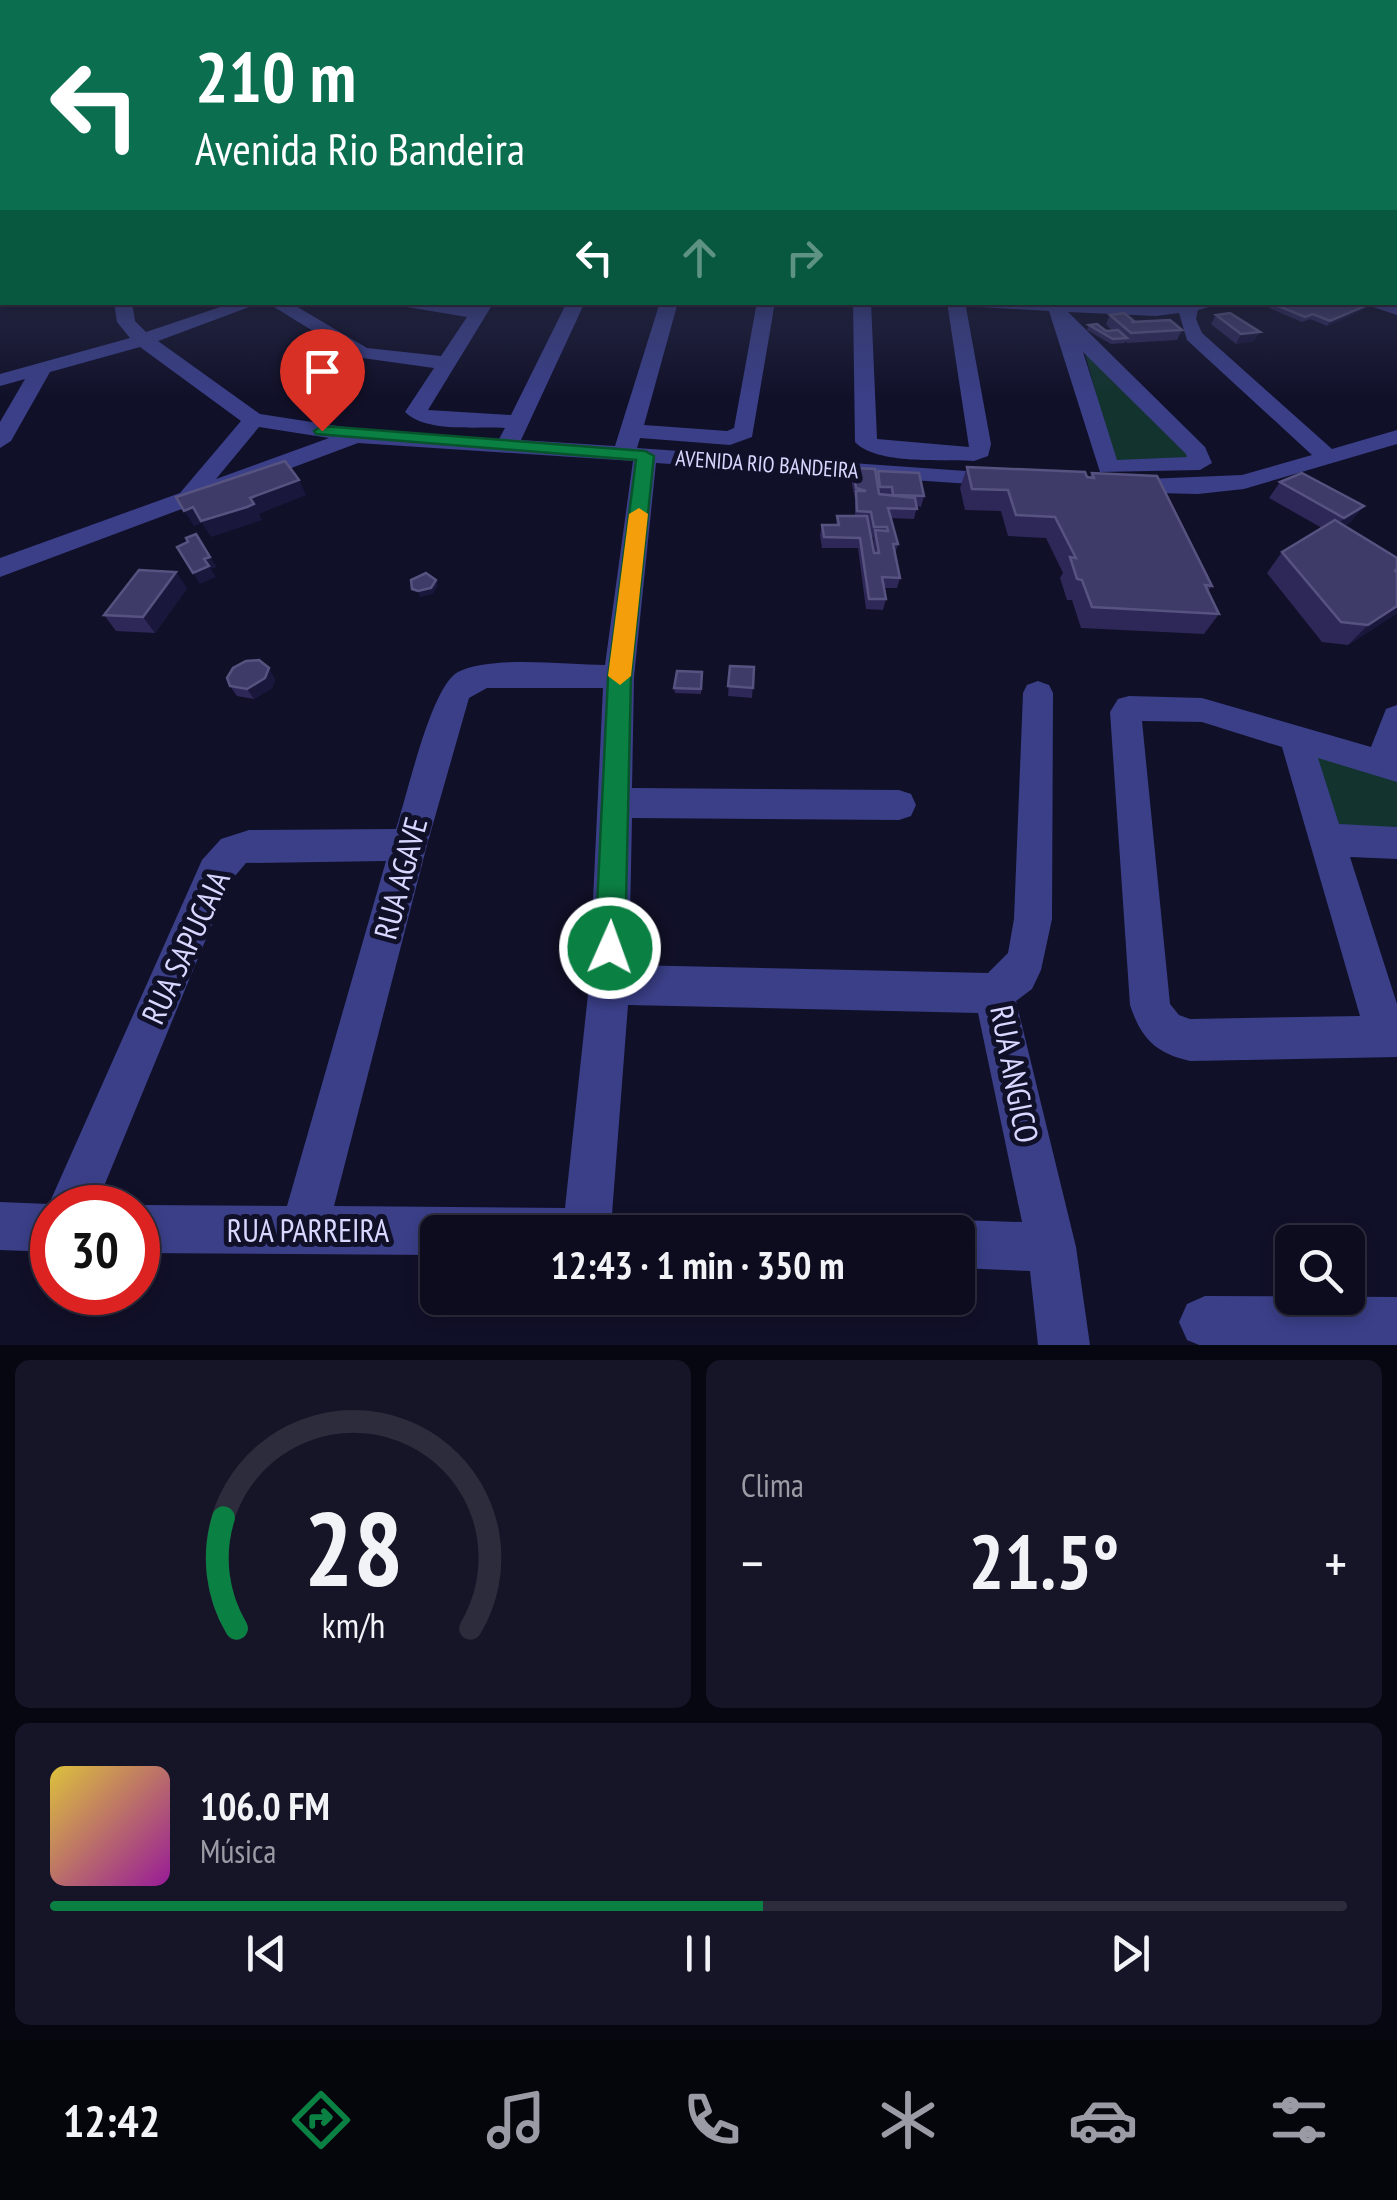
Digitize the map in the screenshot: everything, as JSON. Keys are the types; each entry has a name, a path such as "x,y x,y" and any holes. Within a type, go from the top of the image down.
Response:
{"street":[{"name":"AVENIDA RIO BANDEIRA","path":"123,305 126,322 143,340 254,420 356,436 507,446 633,447 914,462 1018,480"},
{"path":"0,380 143,340 245,305"},
{"path":"280,305 362,353 446,364"},
{"path":"444,305 481,308 416,409 418,414 519,422"},
{"path":"507,446 575,305"},
{"path":"589,1215 609,985 633,447 668,305"},
{"path":"633,447 730,438 744,432 765,305"},
{"path":"862,305 864,438 914,462 980,450 956,305"},
{"path":"998,305 1060,315 1204,305"},
{"path":"1127,305 1144,310"},
{"path":"1189,308 1187,319 1194,336 1326,456"},
{"path":"1060,315 1191,446 1200,462 1108,467 1060,315"},
{"path":"0,441 42,368"},
{"path":"191,494 254,420"},
{"path":"0,568 356,436"},
{"path":"1096,485 1226,485 1267,477 1397,436"},
{"name":"RUA AGAVE","path":"304,1230 447,710 460,686 487,676 620,677"},
{"name":"RUA ANGICO","path":"1038,694 1032,919 1027,956 1018,974 994,993 1052,1247 1064,1345"},
{"path":"1296,740 1391,1035 1190,1040 1164,1032 1150,1005 1128,708 1202,710 1389,766 1397,718"},
{"path":"616,803 899,805"},
{"path":"1328,840 1397,843"},
{"name":"RUA SAPUCAIA","path":"81,1185 215,872 224,859 249,846 409,844"},
{"path":"609,985 994,993"},
{"path":"0,1226 30,1227"},
{"name":"RUA PARREIRA","path":"160,1229 420,1231"},
{"path":"975,1245 1052,1247"},
{"path":"1205,1322 1397,1323"}],"green space":[{"path":"1083,346 1190,457 1114,462"},
{"path":"1310,752 1397,781 1397,830 1333,830"}],"building":[{"path":"1276,305 1368,305 1330,321 1313,314 1305,317"},
{"path":"1124,313 1135,322 1170,320 1182,330 1131,333 1110,315"},
{"path":"1230,313 1260,332 1241,334 1216,315"},
{"path":"1097,324 1106,331 1118,330 1127,338 1113,339 1089,325"},
{"path":"285,461 299,480 250,498 254,504 247,507 201,521 193,507 184,511 176,497"},
{"path":"967,467 1085,472 1087,477 1094,478 1092,473 1157,476 1212,586 1205,585 1219,614 1092,607 1070,557 1076,558 1055,517 1016,515 1008,490 972,489"},
{"path":"853,468 875,469 879,494 915,498 917,509 888,508 898,544 893,544 900,578 882,577 886,599 869,599 860,538 824,537 822,525 839,525 837,516 867,516 874,553 879,553 875,530 888,531 887,527 874,527 871,512 857,511 856,491 866,491 856,488"},
{"path":"878,471 919,473 924,496 893,495 892,487 880,487"},
{"path":"1302,473 1364,506 1344,518 1280,482"},
{"path":"1335,520 1397,558 1397,606 1368,625 1341,622 1282,552"},
{"path":"196,534 210,557 204,559 209,566 193,573 177,547"},
{"path":"139,570 176,572 143,617 104,615"},
{"path":"426,573 436,580 431,588 412,589 411,580"},
{"path":"259,660 269,668 265,678 247,689 230,686 227,678 233,668"},
{"path":"730,666 754,667 753,688 728,686"},
{"path":"677,671 702,672 701,689 674,688"}],"slow traffic":[{"path":"620,676 639,514"}],"route":[{"path":"322,431 645,456 620,677 610,948"}]}
